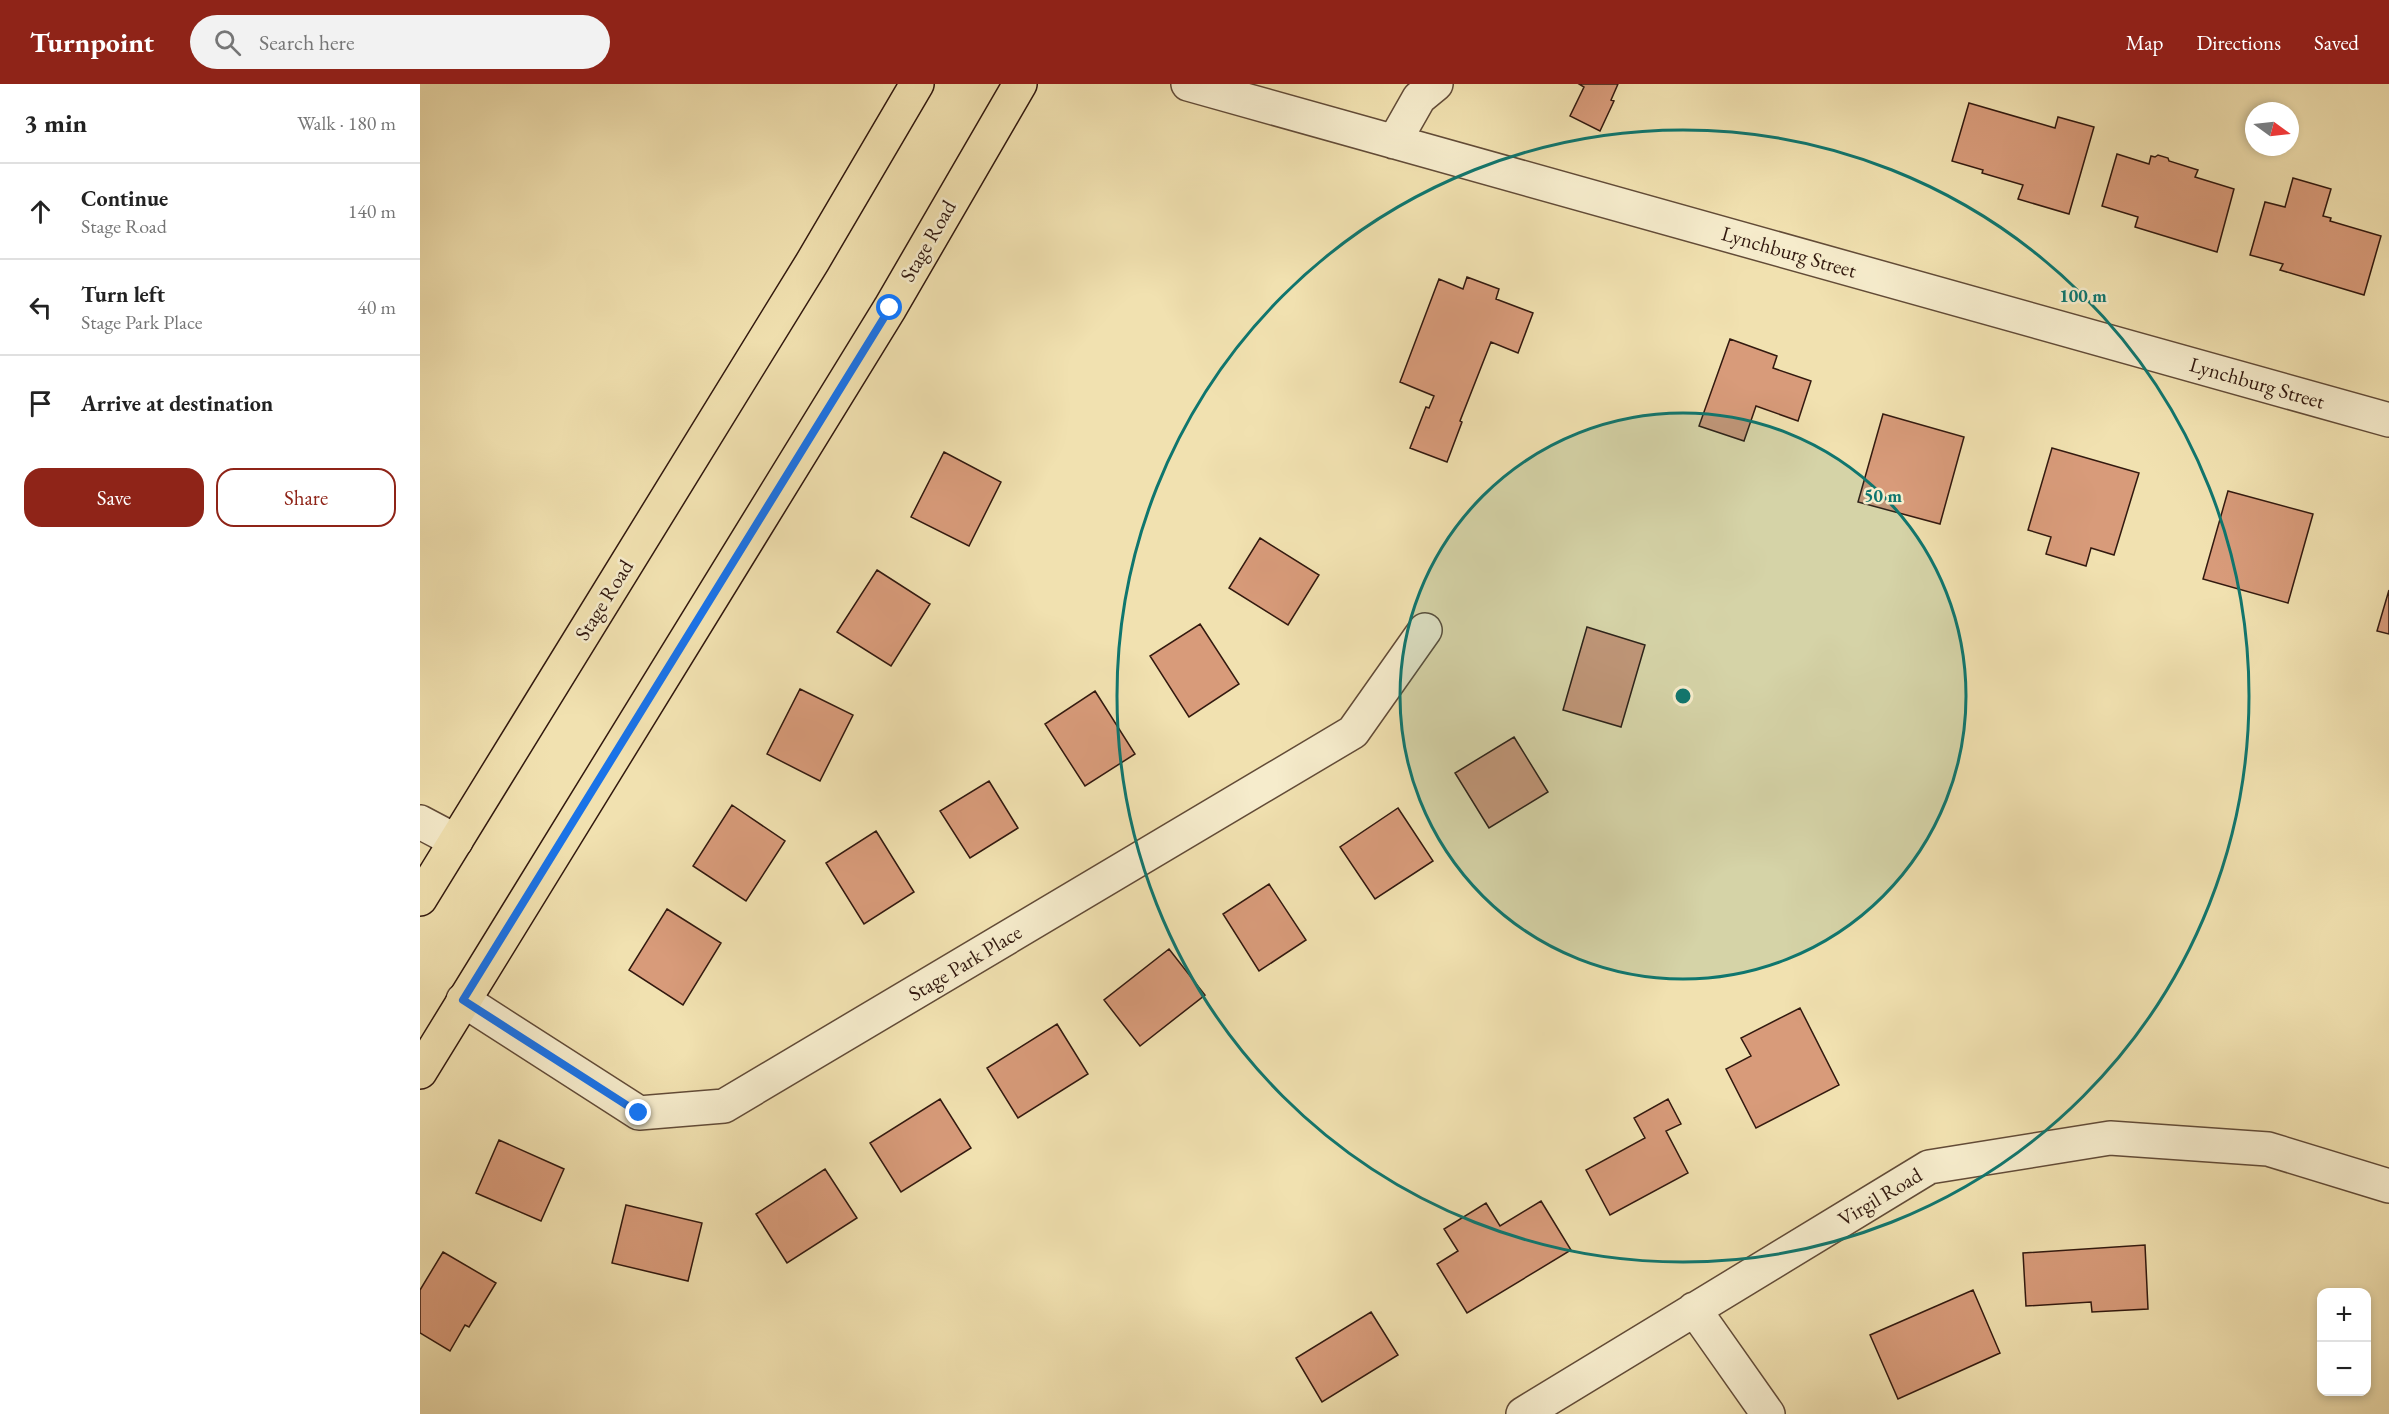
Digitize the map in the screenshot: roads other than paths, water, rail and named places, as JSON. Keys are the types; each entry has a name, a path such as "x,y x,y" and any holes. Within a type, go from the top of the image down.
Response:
{"main road":[{"name":"Stage Road","path":"420,899 813,261 917,84"},
{"name":"Stage Road","path":"420,1072 884,318 1020,84"}],"street":[{"name":"Lynchburg Street","path":"1188,84 2389,420"},
{"path":"1394,141 1419,98 1436,84"},
{"name":"Stage Park Place","path":"463,1000 639,1113 724,1106 1353,732 1425,630"},
{"path":"420,822 456,841"},
{"name":"Virgil Road","path":"1523,1414 1929,1167 2110,1137 2268,1149 2389,1186"},
{"path":"1694,1309 1768,1414"}]}
